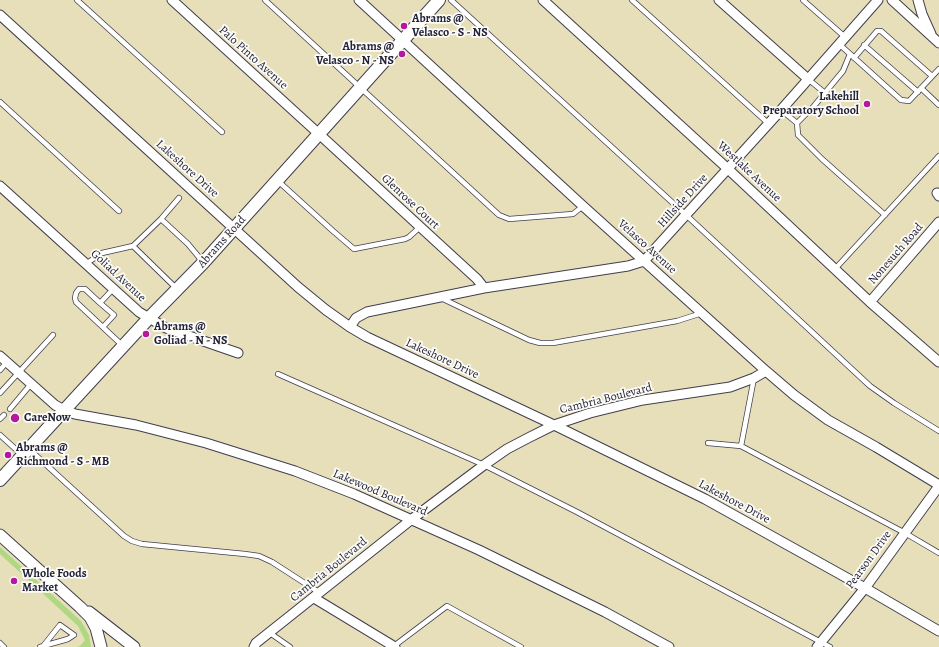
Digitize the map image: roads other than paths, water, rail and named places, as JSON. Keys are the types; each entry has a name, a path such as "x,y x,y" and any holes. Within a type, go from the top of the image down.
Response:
{"main road":[{"name":"Abrams Road","path":"0,480 148,318 203,264 439,0"}],"street":[{"name":"Palo Pinto Avenue","path":"172,0 319,134"},
{"name":"Velasco Avenue","path":"359,0 583,206 794,395 828,420 876,447 939,486"},
{"name":"Westlake Avenue","path":"542,0 728,169 870,302 939,362"},
{"path":"719,0 808,79"},
{"name":"Hillside Drive","path":"644,261 769,124 878,0"},
{"path":"892,0 936,41"},
{"path":"918,0 922,14 936,41"},
{"name":"Lakeshore Drive","path":"0,15 298,287 350,327 367,337 554,425 705,499 866,588 939,631"},
{"name":"Glenrose Court","path":"319,134 484,288"},
{"name":"Goliad Avenue","path":"0,186 87,263 139,312 166,328 238,353"},
{"name":"Nonesuch Road","path":"870,302 939,222"},
{"path":"350,327 356,318 367,312 484,288 628,266 644,261"},
{"name":"Lakewood Boulevard","path":"0,356 55,405 64,410 75,414 136,425 206,442 295,471 354,494 479,550 605,612 668,647"},
{"name":"Cambria Boulevard","path":"253,646 484,464 507,449 554,425 590,413 643,400 730,387 754,378 766,371"},
{"name":"Pearson Drive","path":"819,644 866,588 939,486"},
{"path":"0,535 90,617 96,628 101,647"},
{"path":"317,596 395,647"},
{"path":"80,607 94,615 134,647"}],"lane":[{"path":"76,0 222,132"},
{"path":"265,0 499,215 510,219 573,214 583,206"},
{"path":"451,0 870,386 939,431"},
{"path":"632,0 769,124"},
{"path":"804,0 842,41 852,56 901,100 909,101 939,69"},
{"path":"797,123 825,93 843,71 852,56 864,46 877,31 881,30 932,76"},
{"path":"864,46 939,105"},
{"path":"808,79 825,93"},
{"path":"0,102 118,211"},
{"path":"781,110 797,123 798,135 800,138 885,215"},
{"path":"835,270 939,156"},
{"path":"278,180 354,249 405,239 420,227"},
{"path":"87,263 106,252 133,246 161,219 179,198"},
{"path":"161,219 188,244 203,264"},
{"path":"133,246 178,290"},
{"path":"100,303 114,288"},
{"path":"103,328 114,315 85,289 79,290 76,293 76,302 103,328 123,346"},
{"path":"439,297 529,340 540,343 553,343 677,321 702,313"},
{"path":"0,393 53,334"},
{"path":"0,370 7,362"},
{"path":"278,374 484,464 590,519 819,644 830,647"},
{"path":"742,446 754,378"},
{"path":"10,409 32,384"},
{"path":"0,435 25,452 124,536 132,541 142,544 259,556 272,562 317,596"},
{"path":"708,443 742,446 939,553"},
{"path":"395,647 447,606 521,647"},
{"path":"60,625 74,635 68,639 42,646 60,625"},
{"path":"270,633 290,647"},
{"path":"0,643 4,647"}],"place":[{"name":"Abrams @ Velasco - S - NS","path":"404,26"},
{"name":"Abrams @ Velasco - N - NS","path":"402,54"},
{"name":"Lakehill Preparatory School","path":"867,104"},
{"name":"Abrams @ Goliad - N - NS","path":"146,334"},
{"name":"CareNow","path":"15,418"},
{"name":"Abrams @ Richmond - S - MB","path":"8,455"},
{"name":"Whole Foods Market","path":"14,581"}]}
